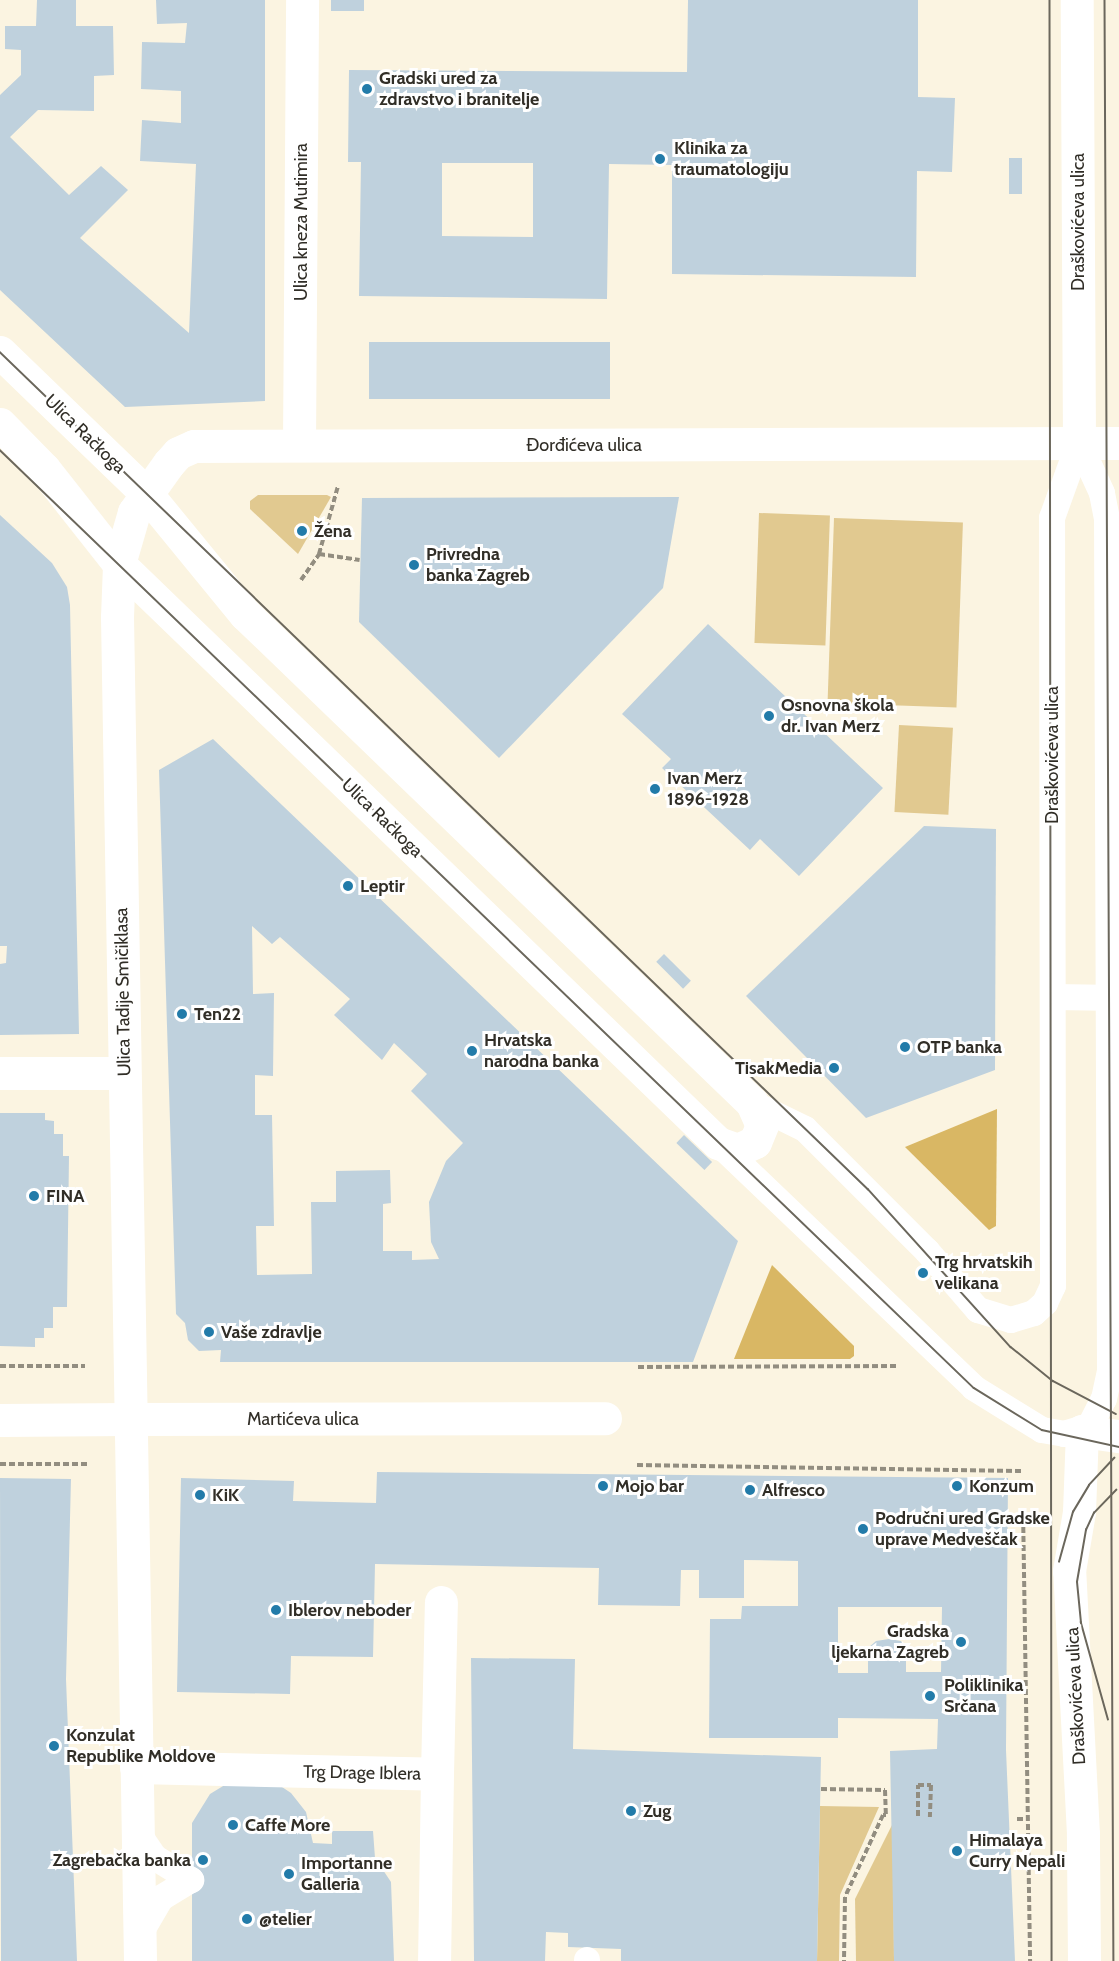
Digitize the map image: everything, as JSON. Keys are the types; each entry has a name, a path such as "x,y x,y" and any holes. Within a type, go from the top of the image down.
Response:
{"street":[{"name":"Ulica kneza Mutimira","path":"299,445 302,0"},
{"name":"Draškovićeva ulica","path":"1077,0 1079,443"},
{"name":"Ulica Račkoga","path":"0,352 145,492 239,608 752,1103"},
{"name":"Ulica Račkoga","path":"0,424 44,469 119,564 718,1143"},
{"name":"Đorđićeva ulica","path":"119,564 134,512 145,492 178,453 194,446 1119,443"},
{"name":"Ulica Tadije Smičiklasa","path":"119,564 129,1419"},
{"path":"0,1073 124,1073"},
{"path":"718,1143 738,1150 755,1142 762,1125 752,1103"},
{"name":"Martićeva ulica","path":"0,1420 605,1418"},
{"path":"129,1419 140,1948"},
{"name":"Draškovićeva ulica","path":"1082,1431 1079,1512 1070,1571 1083,1834 1084,1961"},
{"path":"1082,1431 1119,1436"},
{"path":"437,1774 441,1602"},
{"name":"Trg Drage Iblera","path":"136,1767 437,1774 434,1961"}],"lane":[{"name":"Draškovićeva ulica","path":"804,1129 920,1243 978,1310 999,1319 1023,1318 1040,1308 1053,1286 1052,518 1079,443"},
{"name":"Draškovićeva ulica","path":"1079,443 1102,493 1107,519 1114,998 1108,1066 1110,1371 1100,1407 1082,1431"},
{"path":"1053,998 1114,998"},
{"name":"Ulica Račkoga","path":"752,1103 804,1129"},
{"path":"718,1143 974,1388 1042,1430 1064,1434 1082,1431"},
{"path":"138,1833 154,1857 191,1880 161,1898 140,1948"}],"path":[{"path":"301,579 319,554 338,486"},
{"path":"319,554 360,560"},
{"path":"0,1366 85,1366"},
{"path":"638,1367 911,1366"},
{"path":"0,1464 87,1464"},
{"path":"637,1465 1024,1471"},
{"path":"1023,1509 1030,1961"},
{"path":"918,1816 918,1785 931,1785 930,1816"},
{"path":"821,1789 885,1790 886,1815 882,1815 845,1898 844,1961"},
{"path":"1017,1819 1027,1820"}],"shaded area":[{"path":"258,495 327,495 331,497 298,554 250,509 250,501"},
{"path":"759,513 830,515 825,645 754,643"},
{"path":"834,518 963,523 956,707 828,703"},
{"path":"899,725 953,728 948,815 894,812"},
{"path":"997,1109 996,1226 989,1230 905,1147"},
{"path":"772,1265 854,1346 854,1356 850,1359 734,1359"},
{"path":"820,1806 879,1807 840,1895 839,1961 817,1961"},
{"path":"893,1823 894,1961 856,1961 855,1899"}],"building":[{"path":"37,0 76,0 76,26 113,26 114,75 94,76 94,111 38,110 10,137 69,195 101,166 128,190 80,238 189,333 196,164 140,161 142,120 181,123 181,91 141,89 142,42 185,43 187,23 157,24 156,0 265,0 265,401 125,407 0,290 0,95 21,75 21,50 5,49 5,26 36,26"},
{"path":"331,0 364,0 364,11 331,11"},
{"path":"688,0 918,0 918,97 955,98 952,172 917,171 916,277 672,274 672,165 609,164 607,299 359,296 361,162 348,162 349,70 687,72","holes":["442,163 533,163 533,237 442,236"]},
{"path":"1009,158 1022,158 1022,194 1009,194"},
{"path":"369,342 610,342 610,399 369,399"},
{"path":"679,497 663,588 499,758 359,622 362,498"},
{"path":"0,515 52,563 67,587 70,605 79,1034 0,1035 0,964 6,963 7,946 0,946"},
{"path":"708,624 883,788 799,876 760,839 750,850 662,768 671,759 622,714"},
{"name":"Hrvatska narodna banka","path":"213,739 738,1241 693,1362 220,1362 221,1350 199,1351 188,1340 185,1323 176,1314 159,770","holes":["252,926 272,944 280,937 350,999 334,1015 382,1060 394,1043 427,1074 411,1091 463,1143 446,1161 429,1202 431,1242 439,1259 412,1260 412,1251 383,1251 383,1204 391,1203 390,1170 336,1171 336,1202 311,1202 312,1274 257,1275 256,1226 274,1226 272,1115 255,1115 255,1075 273,1076 274,993 253,994"]},
{"path":"924,826 996,829 995,1070 866,1118 746,996"},
{"path":"664,954 691,981 683,989 656,962"},
{"name":"FINA","path":"0,1113 45,1113 45,1120 54,1121 54,1134 63,1134 63,1156 69,1156 67,1307 53,1307 53,1328 44,1328 44,1338 35,1338 35,1347 0,1346"},
{"path":"684,1135 712,1162 704,1170 676,1143"},
{"path":"377,1472 1008,1478 1006,1750 1015,1961 894,1961 890,1751 937,1749 938,1719 838,1718 838,1738 709,1738 710,1619 741,1619 742,1606 798,1606 798,1561 744,1560 744,1598 699,1598 699,1570 681,1570 680,1606 598,1605 599,1568 375,1564 373,1657 291,1656 290,1694 177,1692 181,1478 294,1481 293,1501 376,1503","holes":["838,1607 942,1607 941,1672 906,1672 906,1649 901,1641 889,1639 876,1641 868,1648 868,1673 838,1673"]},
{"path":"0,1478 71,1479 66,1679 77,1961 1,1961"},
{"path":"471,1658 575,1659 573,1749 821,1757 817,1961 621,1961 621,1949 568,1947 568,1933 546,1932 545,1961 474,1961"},
{"name":"Importanne Galleria","path":"228,1783 282,1787 291,1793 306,1812 313,1843 332,1844 332,1831 373,1831 375,1858 391,1882 394,1961 192,1961 192,1823 210,1794"}],"tram line":[{"path":"1050,0 1052,1961"},
{"path":"1105,0 1114,1961"},
{"path":"0,352 868,1189 1011,1347 1053,1381 1116,1414"},
{"path":"0,450 974,1388 1042,1430 1119,1447"},
{"path":"1059,1562 1073,1512 1089,1485 1114,1458"},
{"path":"1108,1720 1081,1623 1077,1582 1086,1530 1094,1513 1116,1490"}],"place":[{"name":"Gradski ured za zdravstvo i branitelje","path":"367,89"},
{"name":"Klinika za traumatologiju","path":"660,159"},
{"name":"Žena","path":"302,531"},
{"name":"Privredna banka Zagreb","path":"414,565"},
{"name":"Osnovna škola dr. Ivan Merz","path":"769,716"},
{"name":"Ivan Merz 1896-1928","path":"655,789"},
{"name":"Leptir","path":"348,886"},
{"name":"Ten22","path":"182,1014"},
{"name":"OTP banka","path":"905,1047"},
{"name":"Hrvatska narodna banka","path":"472,1051"},
{"name":"TisakMedia","path":"834,1068"},
{"name":"FINA","path":"34,1196"},
{"name":"Trg hrvatskih velikana","path":"923,1273"},
{"name":"Vaše zdravlje","path":"209,1332"},
{"name":"Mojo bar","path":"603,1486"},
{"name":"Konzum","path":"957,1486"},
{"name":"Alfresco","path":"750,1490"},
{"name":"KiK","path":"200,1495"},
{"name":"Područni ured Gradske uprave Medveščak","path":"863,1529"},
{"name":"Iblerov neboder","path":"276,1610"},
{"name":"Gradska ljekarna Zagreb","path":"961,1642"},
{"name":"Poliklinika Srčana","path":"930,1696"},
{"name":"Konzulat Republike Moldove","path":"54,1746"},
{"name":"Zug","path":"631,1811"},
{"name":"Caffe More","path":"233,1825"},
{"name":"Himalaya Curry Nepali","path":"957,1851"},
{"name":"Zagrebačka banka","path":"203,1860"},
{"name":"Importanne Galleria","path":"289,1874"},
{"name":"@telier","path":"247,1919"}]}
